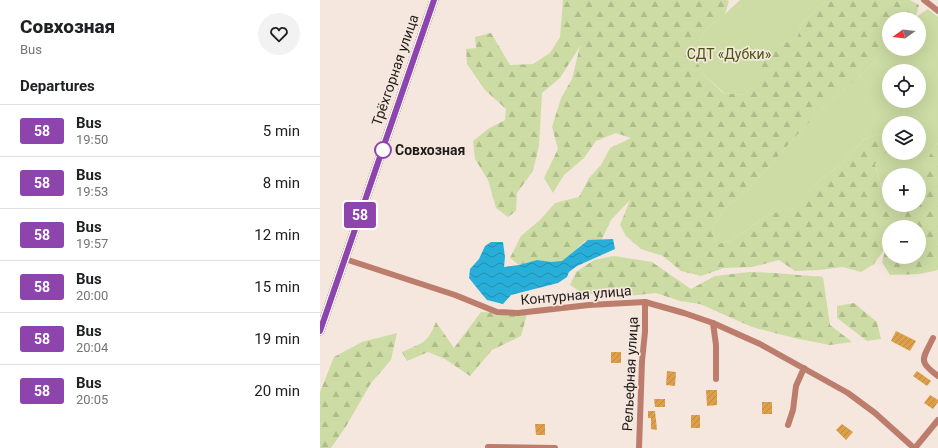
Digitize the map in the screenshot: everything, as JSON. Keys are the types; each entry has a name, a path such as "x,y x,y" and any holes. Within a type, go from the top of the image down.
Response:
{"highway":[{"name":"Трёхгорная улица","path":"320,331 434,0"}],"street":[{"path":"929,1 938,11"},
{"name":"Контурная улица","path":"345,259 455,295 497,312 518,313 590,305 644,302 713,323 760,344 848,393 875,413 914,448"},
{"name":"Рельефная улица","path":"639,448 642,361 645,332 644,302"},
{"path":"713,323 716,345 716,378"},
{"path":"933,338 924,358 924,364 938,376"},
{"path":"788,425 793,410 796,386 804,368"},
{"path":"914,448 938,420"},
{"path":"488,447 556,448"}],"green space":[{"path":"563,0 726,0 729,1 725,14 709,26 693,51 702,73 723,93 745,95 757,78 757,66 782,44 797,38 802,23 827,0 910,0 919,5 917,12 882,12 882,52 859,77 825,106 744,194 729,204 712,227 717,244 731,241 769,214 796,208 814,185 843,162 864,139 882,134 882,156 875,164 882,189 882,212 926,212 926,168 923,168 923,165 938,143 938,270 920,274 890,275 883,264 926,264 926,220 882,220 882,253 874,264 861,272 843,267 795,271 779,260 752,267 724,268 701,276 681,271 663,256 641,249 626,236 620,225 630,200 611,220 601,241 585,241 560,264 537,260 519,265 510,258 521,236 540,220 555,203 579,197 589,178 601,165 610,148 631,138 616,133 596,141 584,158 564,175 553,193 544,178 558,149 552,127 561,98 572,79 580,46 560,78 542,93 539,146 533,171 517,193 516,211 508,217 496,208 488,180 475,159 473,141 488,129 505,120 506,109 485,90 467,64 466,49 476,48 475,37 491,33 510,65 533,64 550,53 560,37"},
{"name":"СДТ «Дубки»","path":"740,0 827,0 802,23 797,38 782,44 745,95 724,93 702,73 693,51 709,26"},
{"path":"928,9 938,17 938,143 923,165 923,168 882,168 882,189 875,163 882,156 882,160 926,160 926,116 882,116 882,134 864,139 843,162 814,185 797,208 769,214 731,241 717,244 712,227 729,204 744,194 825,106 859,77 882,52 882,56 926,56 926,12 924,12"},
{"path":"614,256 652,262 691,289 715,276 749,272 823,277 830,325 852,342 830,345 794,338 752,327 700,304 680,301 656,293 619,297 582,293 570,285 576,272 594,260"},
{"path":"854,303 877,322 881,339 867,341 837,318 837,306"},
{"path":"481,312 527,314 521,336 492,350 470,376 445,359 428,352 407,361 402,352 427,339 436,322 454,348"},
{"path":"397,333 391,360 371,383 345,428 331,448 320,448 320,392 334,357 362,342"}],"water":[{"path":"613,239 615,249 577,266 569,272 567,277 558,283 511,295 503,304 487,300 469,278 470,269 479,259 485,246 491,242 503,242 505,257 504,267 537,260 551,262 562,261 588,240"}],"building":[{"path":"896,331 916,341 910,351 891,341"},
{"path":"611,352 621,352 621,363 611,363"},
{"path":"667,371 676,372 675,386 666,385"},
{"path":"917,371 931,381 927,386 913,376"},
{"path":"706,390 717,390 717,405 707,406"},
{"path":"930,395 938,400 933,409 924,403"},
{"path":"654,399 665,399 665,407 655,407"},
{"path":"762,402 772,402 772,414 762,414"},
{"path":"648,411 655,411 657,430 651,429 651,418 648,418"},
{"path":"691,415 700,415 700,428 691,428"},
{"path":"535,424 545,424 545,435 536,435"},
{"path":"842,424 853,432 846,440 836,430"}],"bus line":[{"name":"58","path":"320,331 434,0"}],"place":[{"name":"Совхозная","path":"383,150"}]}
